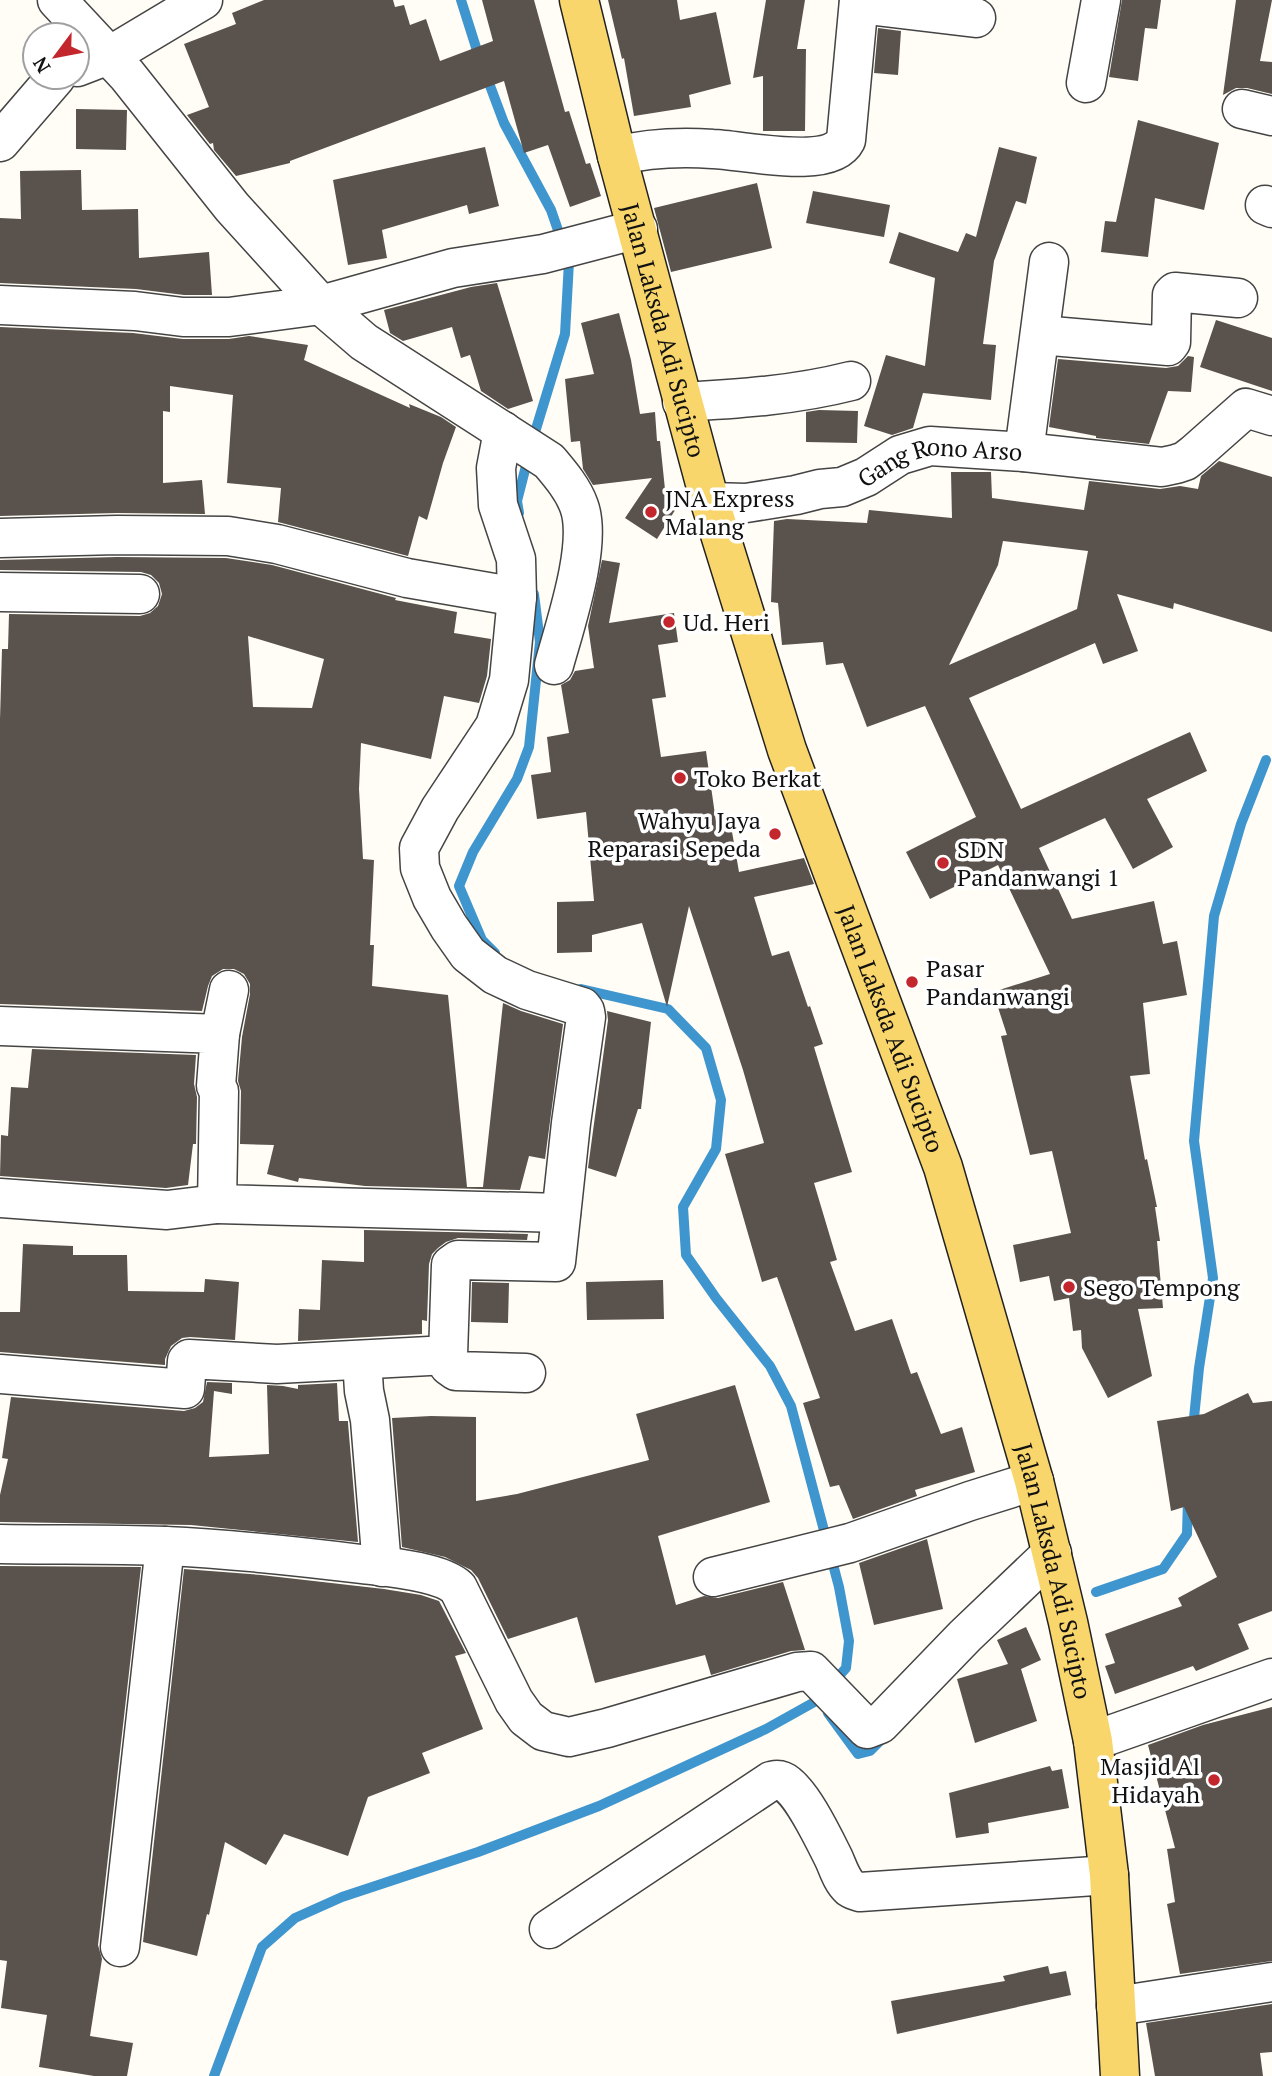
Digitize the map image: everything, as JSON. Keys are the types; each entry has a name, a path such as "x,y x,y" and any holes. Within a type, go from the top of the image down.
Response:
{"main road":[{"name":"Jalan Laksda Adi Sucipto","path":"579,0 617,156 710,502 787,750 943,1167 1034,1481 1093,1741 1109,1875 1120,2076"}],"street":[{"path":"57,0 71,13 92,62 127,75 232,207 321,305 364,342 548,461 564,478 580,506 583,534 581,560 554,665"},
{"path":"92,62 203,0"},
{"path":"1086,83 1101,0"},
{"path":"617,156 639,150 712,148 802,157 832,153 842,148 846,140 859,2 976,18"},
{"path":"0,142 44,91"},
{"path":"0,305 135,311 183,317 229,317 321,305 453,268 544,254 638,229"},
{"name":"Gang Rono Arso","path":"710,502 746,503 842,487 866,477 901,455 930,446 1024,452 1049,262"},
{"path":"1040,335 1168,345 1171,342 1172,295 1175,292 1238,298"},
{"path":"682,402 819,389 851,381"},
{"path":"1024,452 1162,467 1185,461 1246,408 1272,416"},
{"path":"505,432 496,468 498,505 516,559 517,597 509,680 495,726 440,809 419,848 420,868 432,898 468,954 495,975 582,1007 585,1011 556,1262 458,1260 451,1265 449,1366 456,1371 526,1373"},
{"path":"0,538 228,536 277,544 407,578 517,597"},
{"path":"0,593 140,594"},
{"path":"217,1204 219,1091 216,1086 220,1034 229,990"},
{"path":"0,1026 220,1034"},
{"path":"0,1198 167,1210 217,1204 561,1213"},
{"path":"0,1374 185,1389 189,1359 277,1364 448,1355"},
{"path":"362,1360 364,1391 370,1420 382,1567"},
{"path":"713,1577 850,1543 1034,1481"},
{"path":"0,1544 165,1546 278,1553 439,1577 458,1588 514,1700 526,1718 543,1731 569,1737 797,1672 811,1671 867,1729 880,1724 965,1636 1052,1553"},
{"path":"120,1947 165,1546"},
{"path":"1093,1741 1272,1678"},
{"path":"549,1929 771,1781 783,1782 807,1808 845,1882 851,1889 860,1892 1109,1875"},
{"path":"1116,2006 1272,1982"}],"building":[{"path":"264,0 393,0 395,7 404,5 410,25 426,19 440,61 493,41 482,0 534,0 565,112 569,111 586,164 590,163 601,196 570,207 548,145 524,153 504,81 290,163 236,176 214,150 213,143 210,144 187,115 209,107 184,44 236,24 232,13"},
{"path":"608,0 677,0 680,20 716,12 731,84 689,95 691,107 634,116 624,58 622,59"},
{"path":"766,0 805,0 797,49 806,49 805,131 763,131 763,76 753,78"},
{"path":"1122,0 1161,0 1157,29 1145,28 1138,81 1109,77"},
{"path":"1236,0 1272,0 1260,61 1272,62 1272,94 1236,88 1223,95"},
{"path":"878,28 901,31 898,75 874,73"},
{"path":"76,109 127,110 126,150 76,149"},
{"path":"1138,120 1219,143 1204,210 1155,198 1148,257 1101,252 1105,221 1116,222"},
{"path":"485,147 499,206 469,214 467,205 382,230 387,258 348,265 333,180"},
{"path":"999,147 1037,157 1026,204 1016,201 994,261 983,344 996,345 991,400 923,393 913,428 892,435 864,426 886,355 925,366 935,278 889,263 899,232 958,252 966,233 976,237"},
{"path":"81,170 82,210 138,209 139,258 209,252 212,295 0,283 0,218 21,219 20,171"},
{"path":"757,183 772,248 671,272 654,208"},
{"path":"813,191 890,205 884,237 806,223"},
{"path":"497,283 533,401 508,409 481,391 470,355 461,358 452,327 403,341 390,333 384,310 471,287"},
{"path":"619,313 631,360 640,414 655,412 666,499 677,507 657,539 625,518 652,478 593,485 583,469 580,441 571,442 565,379 594,374 581,323"},
{"path":"1216,320 1272,338 1272,391 1200,367"},
{"path":"0,327 133,333 183,339 249,336 308,345 304,360 410,408 409,404 441,417 456,427 427,520 419,516 408,556 278,522 281,488 227,483 233,395 170,386 170,412 163,411 163,483 202,480 205,514 0,516"},
{"path":"1188,356 1194,357 1191,392 1168,391 1149,444 1096,438 1049,427 1058,359 1166,368 1178,366"},
{"path":"858,411 857,443 806,442 806,412"},
{"path":"1219,461 1272,477 1272,632 1174,603 1173,609 1117,594 1138,651 1103,664 1095,643 969,698 1021,809 1190,732 1207,771 1147,799 1173,847 1133,869 1105,818 1039,848 1072,919 1154,901 1163,944 1177,941 1187,995 1143,1003 1150,1074 1130,1076 1145,1160 1147,1159 1157,1207 1163,1308 1138,1309 1152,1376 1108,1398 1082,1348 1081,1330 1073,1331 1069,1298 1054,1301 1049,1276 1020,1282 1013,1245 1071,1233 1052,1151 1030,1155 1001,1036 1007,1035 993,992 1050,974 998,865 930,899 906,852 976,817 925,706 867,727 843,663 826,665 823,642 782,645 778,603 771,602 774,521 787,519 867,523 869,510 952,518 951,472 991,472 992,498 1084,510 1089,481 1160,489 1180,486 1198,489 1201,476","holes":["1003,541 1088,551 1077,609 949,665 998,565"]},
{"path":"226,558 272,565 396,598 395,600 457,612 454,633 491,639 487,676 479,703 444,696 431,759 361,743 359,789 363,859 374,860 370,945 374,945 372,986 448,995 467,1187 483,1187 503,1003 563,1024 545,1159 529,1156 520,1190 365,1186 299,1178 298,1182 267,1174 274,1145 240,1144 241,1091 238,1081 250,984 244,974 234,969 223,969 212,976 202,1011 0,1004 0,719 2,649 8,649 9,614 140,616 150,613 158,606 162,594 159,583 151,575 141,572 0,570 0,560","holes":["248,636 324,659 312,708 253,707"]},
{"path":"602,560 620,563 609,623 674,613 678,642 658,645 666,697 652,699 661,757 706,751 717,829 731,826 739,872 804,858 814,884 754,897 772,956 789,951 808,1007 810,1006 823,1044 814,1047 852,1172 814,1183 837,1260 830,1262 855,1331 892,1319 911,1374 917,1372 941,1434 962,1427 975,1472 915,1490 917,1496 853,1519 839,1485 830,1487 803,1403 820,1398 777,1277 762,1282 725,1154 764,1143 689,906 667,1007 642,923 592,935 592,952 557,953 557,902 594,901 586,812 537,819 531,775 551,772 547,737 569,733 561,685 570,680 575,671 594,668 588,626"},
{"path":"607,1011 651,1022 641,1109 638,1109 616,1177 588,1168"},
{"path":"32,1049 196,1055 196,1144 193,1144 188,1185 166,1188 0,1176 1,1135 8,1136 11,1087 28,1088"},
{"path":"364,1230 528,1234 527,1240 458,1238 438,1248 432,1254 429,1264 427,1321 422,1320 422,1334 298,1341 299,1309 320,1310 322,1260 364,1262"},
{"path":"23,1244 73,1246 73,1255 127,1255 128,1291 204,1292 205,1279 239,1282 235,1340 182,1338 171,1346 165,1365 0,1352 0,1312 20,1312"},
{"path":"663,1280 664,1319 587,1320 586,1282"},
{"path":"472,1282 509,1283 508,1323 471,1322"},
{"path":"207,1382 232,1383 232,1394 214,1391 209,1457 269,1454 267,1385 298,1389 298,1385 337,1383 339,1421 348,1421 358,1542 191,1525 0,1522 0,1495 8,1459 2,1458 11,1397 184,1411 203,1402"},
{"path":"735,1385 770,1502 658,1536 676,1605 704,1596 718,1598 783,1582 805,1650 791,1651 711,1675 705,1655 595,1683 577,1617 508,1639 478,1578 471,1570 445,1557 402,1547 392,1418 476,1417 476,1501 517,1494 649,1460 636,1414"},
{"path":"1248,1393 1253,1403 1272,1401 1272,1611 1238,1624 1249,1649 1196,1671 1193,1666 1115,1694 1105,1666 1115,1663 1105,1634 1182,1606 1178,1598 1217,1577 1184,1507 1171,1511 1157,1421 1204,1414"},
{"path":"927,1539 943,1609 874,1625 859,1563"},
{"path":"0,1566 141,1567 98,1945 102,1959 90,2036 133,2043 127,2076 94,2076 39,2067 47,2015 1,2008 7,1961 0,1960"},
{"path":"184,1569 384,1589 439,1601 466,1653 455,1656 483,1729 422,1753 430,1773 368,1797 348,1856 284,1834 266,1865 225,1842 197,1956 143,1942"},
{"path":"1026,1627 1041,1660 1021,1669 1037,1721 975,1743 957,1679 1008,1664 997,1640"},
{"path":"1272,1707 1272,1961 1180,1974 1167,1904 1175,1902 1167,1849 1175,1848 1148,1745 1203,1725"},
{"path":"1050,1766 1052,1771 1062,1769 1069,1808 988,1823 989,1833 956,1838 949,1793"},
{"path":"1048,1966 1050,1974 1066,1971 1071,1995 897,2034 891,2001 1005,1981 1003,1976"},
{"path":"1272,2004 1272,2052 1260,2053 1263,2076 1155,2076 1146,2023"}],"waterway":[{"path":"461,0 480,60"},
{"path":"486,75 504,123 551,210 569,262 565,334 532,442"},
{"path":"519,513 517,501 528,458"},
{"path":"495,953 482,940 459,886 473,852 517,779 529,747 540,642 534,594"},
{"path":"1193,1428 1213,1278 1194,1141 1214,916 1241,824 1266,760"},
{"path":"214,2076 262,1947 295,1918 342,1897 478,1852 599,1806 766,1729 818,1700 846,1668 849,1641 839,1587 791,1406 770,1366 686,1255 683,1207 716,1149 721,1100 706,1048 668,1009 581,989"},
{"path":"1096,1592 1163,1569 1187,1534 1188,1500"},
{"path":"828,1713 858,1754 870,1751 883,1738"}],"place":[{"name":"JNA Express Malang","path":"651,512"},
{"name":"Ud. Heri","path":"669,622"},
{"name":"Toko Berkat","path":"680,778"},
{"name":"Wahyu Jaya Reparasi Sepeda","path":"775,834"},
{"name":"SDN Pandanwangi 1","path":"943,863"},
{"name":"Pasar Pandanwangi","path":"912,982"},
{"name":"Sego Tempong","path":"1069,1287"},
{"name":"Masjid Al Hidayah","path":"1214,1780"}]}
